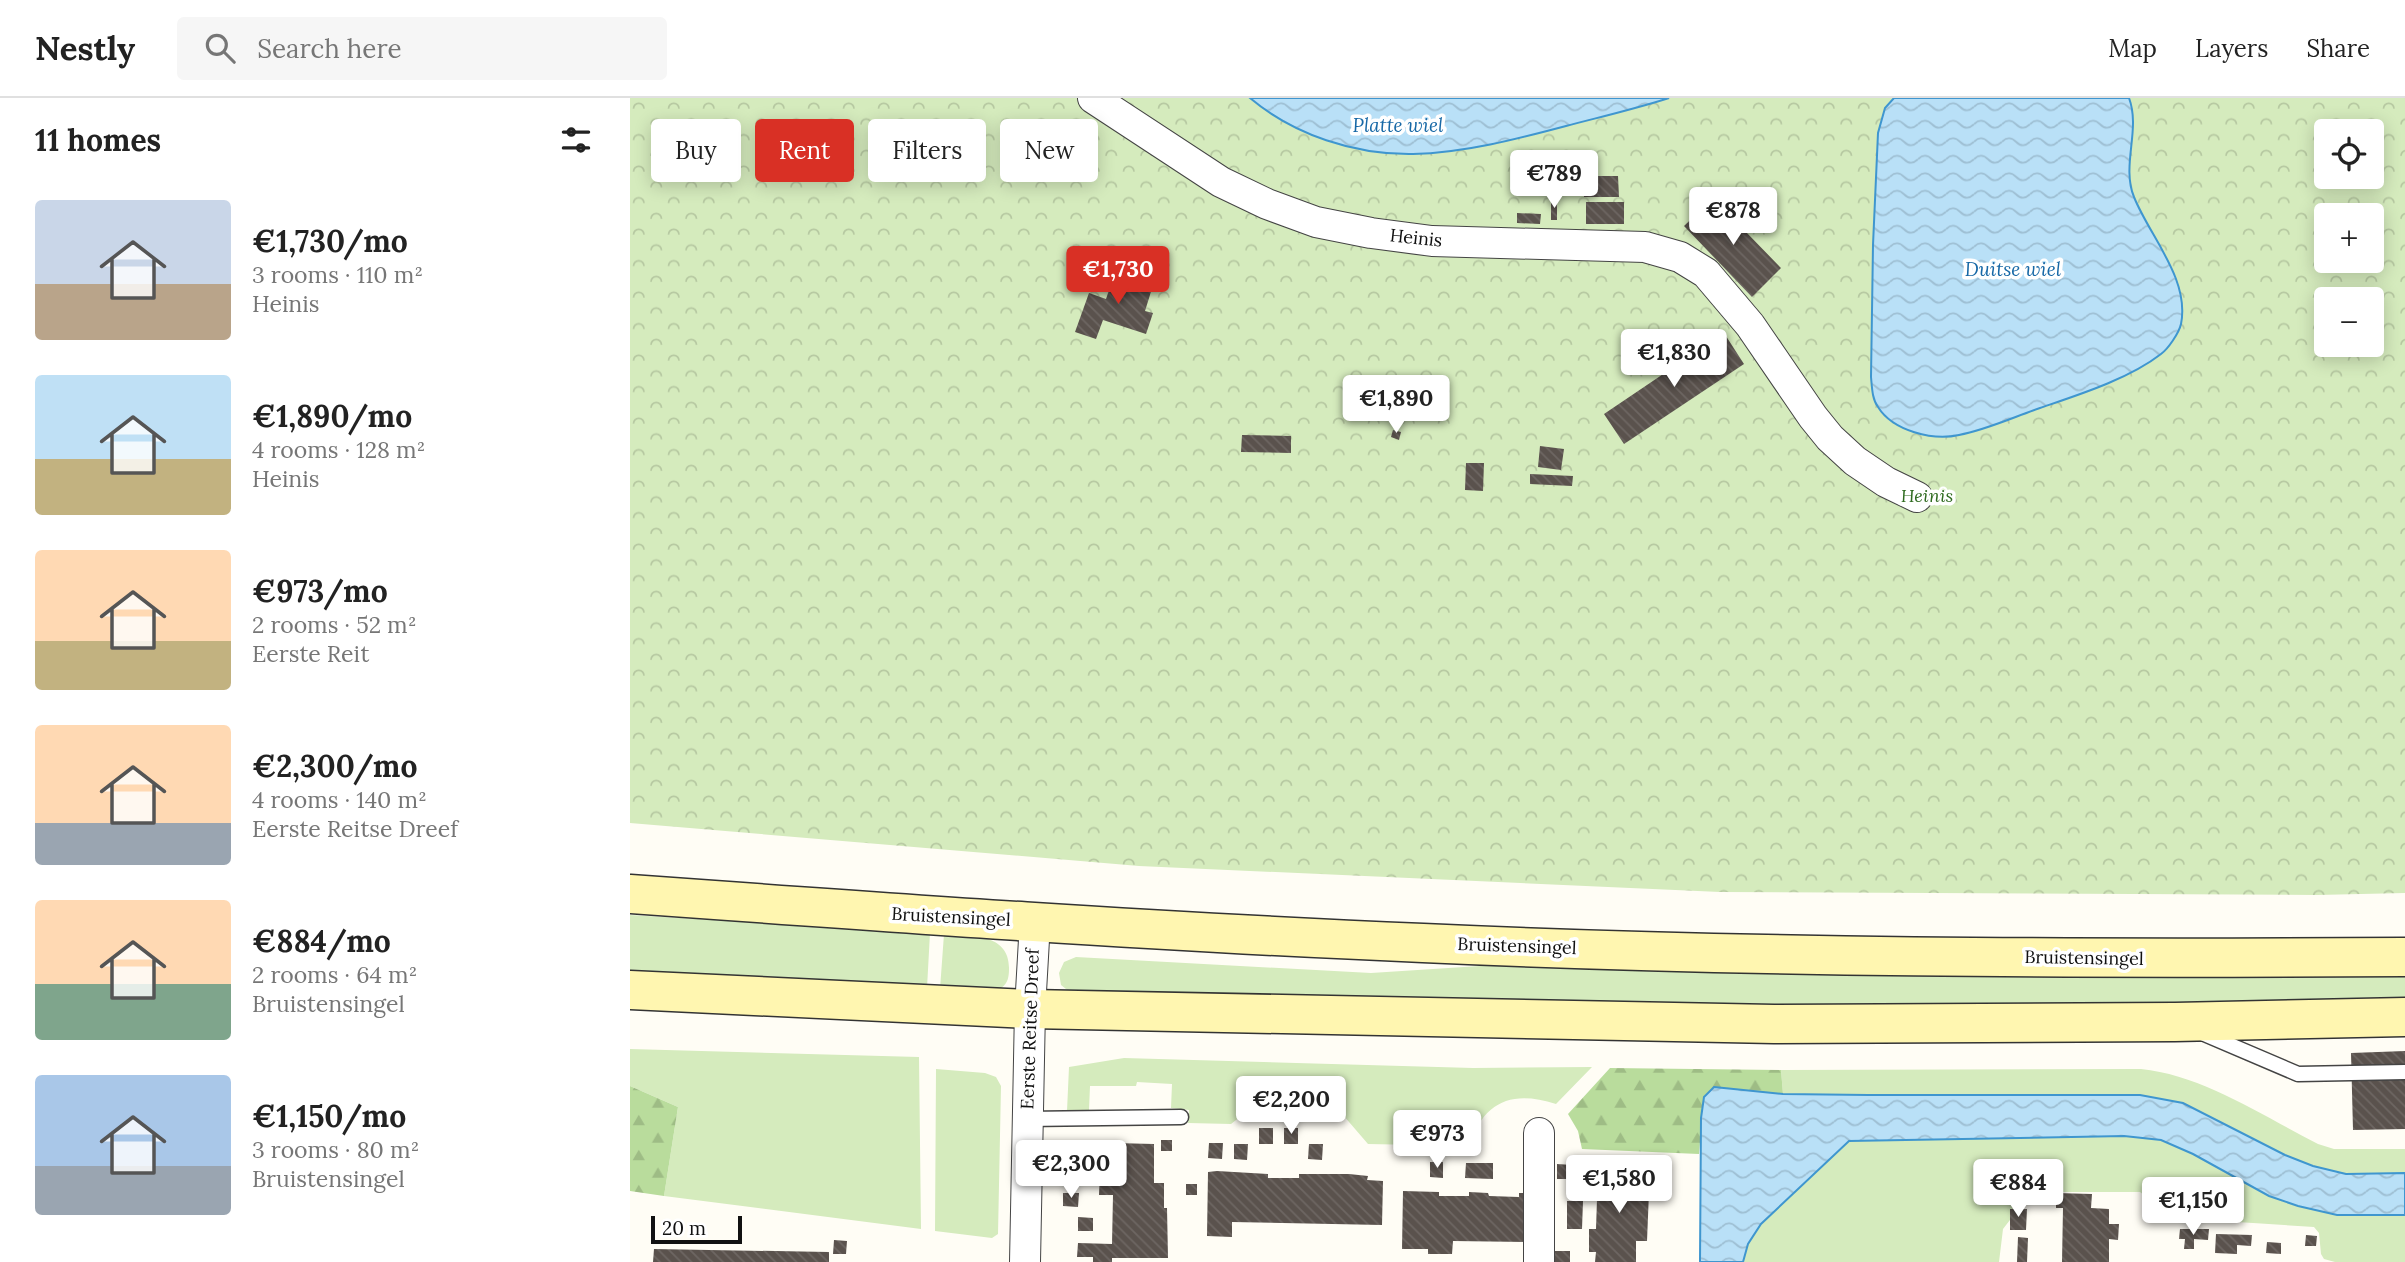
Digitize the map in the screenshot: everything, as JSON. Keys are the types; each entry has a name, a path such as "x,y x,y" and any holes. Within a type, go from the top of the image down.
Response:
{"main road":[{"name":"Bruistensingel","path":"630,894 1035,922 1423,943 1761,953 2147,959 2405,957"},
{"path":"630,990 1030,1009 1774,1024 2175,1022 2405,1017"}],"street":[{"name":"Heinis","path":"1093,98 1221,182 1268,204 1317,222 1432,242 1645,247 1680,257 1706,273 1750,324 1830,438 1865,468 1917,497"},
{"name":"Eerste Reitse Dreef","path":"1025,1262 1030,1009 1035,922"},
{"path":"1539,1133 1539,1262"}],"lane":[{"path":"2175,1022 2298,1074 2405,1072"},
{"path":"1027,1119 1181,1117"}],"green space":[{"name":"Heinis","path":"630,98 2405,98 2405,893 2317,895 1720,892 1139,866 630,823"},
{"path":"630,915 930,933 927,988 630,975"},
{"path":"944,934 986,938 1003,948 1008,957 1009,969 1005,984 989,991 940,989"},
{"path":"1076,957 1371,973 1527,963 2405,972 2405,1002 1776,1007 1071,993 1061,985 1059,973 1064,962"},
{"path":"630,1049 919,1057 921,1229 664,1196 678,1107 630,1086"},
{"path":"1124,1058 1473,1068 1592,1067 1556,1104 1526,1098 1513,1099 1492,1109 1483,1118 1469,1146 1368,1144 1343,1115 1246,1112 1231,1124 1188,1123 1189,1110 1171,1108 1172,1084 1137,1082 1136,1086 1090,1086 1089,1110 1067,1111 1069,1067"},
{"path":"1610,1068 1781,1070 1783,1094 1714,1087 1704,1096 1699,1154 1582,1149 1578,1131 1568,1114"},
{"path":"936,1069 985,1073 996,1077 1001,1086 998,1234 992,1238 935,1231"},
{"path":"2141,1069 2187,1079 2209,1088 2318,1144 2334,1149 2405,1149 2405,1173 2346,1174 2313,1166 2285,1155 2183,1103 2140,1095 1783,1094 1781,1070"},
{"path":"630,1086 678,1107 664,1196 630,1191"},
{"path":"2124,1136 2160,1140 2337,1215 2405,1215 2405,1262 2335,1262 2324,1259 2319,1233 2314,1227 2144,1216 2144,1195 2140,1192 2017,1192 2013,1216 2003,1229 1999,1262 1743,1262 1748,1244 1761,1224 1849,1141"}],"water":[{"name":"Platte wiel","path":"1250,98 1669,98 1510,140 1452,151 1413,154 1369,151 1326,140 1286,122"},
{"name":"Duitse wiel","path":"1894,98 2129,98 2133,122 2129,173 2134,197 2167,259 2180,291 2181,324 2167,348 2148,363 2103,386 1969,433 1949,437 1926,435 1903,428 1885,415 1875,400 1871,377 1873,245 1878,133 1885,108"},
{"path":"1714,1087 1783,1094 2140,1095 2183,1103 2285,1155 2313,1166 2346,1174 2405,1173 2405,1215 2337,1215 2298,1206 2269,1196 2193,1154 2161,1140 2124,1136 1849,1141 1761,1224 1748,1244 1743,1262 1700,1262 1701,1118 1704,1097"}],"building":[{"path":"1583,176 1618,176 1619,197 1584,197"},
{"path":"1713,198 1781,268 1752,297 1684,226"},
{"path":"1551,200 1557,200 1557,220 1551,220"},
{"path":"1586,202 1624,202 1624,224 1586,224"},
{"path":"1517,213 1541,214 1540,224 1517,223"},
{"path":"1116,270 1154,282 1145,311 1153,313 1146,334 1103,320 1096,339 1075,332 1089,293 1106,299"},
{"path":"1724,333 1744,364 1624,444 1604,414"},
{"path":"1393,430 1401,432 1399,440 1391,437"},
{"path":"1242,435 1291,436 1291,453 1241,452"},
{"path":"1540,446 1564,449 1561,470 1538,467"},
{"path":"1466,463 1484,463 1483,491 1465,490"},
{"path":"1530,474 1573,476 1572,486 1530,484"},
{"path":"2405,1051 2405,1129 2353,1130 2351,1053"},
{"path":"1259,1128 1273,1128 1273,1144 1259,1144"},
{"path":"1284,1128 1298,1128 1298,1144 1284,1144"},
{"path":"1161,1140 1172,1140 1172,1151 1161,1151"},
{"path":"1114,1143 1154,1144 1154,1183 1164,1183 1168,1258 1112,1258 1112,1262 1093,1262 1093,1257 1077,1257 1078,1243 1112,1244 1113,1195 1099,1195 1100,1169 1113,1170"},
{"path":"1209,1143 1223,1143 1222,1159 1208,1158"},
{"path":"1234,1144 1248,1144 1247,1160 1234,1159"},
{"path":"1309,1144 1323,1144 1322,1160 1308,1159"},
{"path":"1430,1162 1443,1162 1443,1178 1430,1177"},
{"path":"1466,1163 1493,1163 1493,1179 1465,1178"},
{"path":"1557,1164 1572,1165 1572,1179 1557,1179"},
{"path":"1598,1165 1638,1166 1637,1192 1649,1192 1647,1241 1636,1241 1636,1262 1595,1262 1596,1252 1589,1252 1589,1229 1596,1229 1597,1199 1589,1199 1589,1191 1597,1191"},
{"path":"1063,1168 1079,1168 1079,1182 1063,1181"},
{"path":"1208,1172 1268,1174 1268,1178 1299,1178 1299,1174 1368,1176 1367,1180 1383,1181 1382,1225 1232,1222 1232,1237 1207,1236"},
{"path":"1186,1184 1197,1184 1197,1195 1186,1195"},
{"path":"1403,1191 1439,1192 1439,1196 1469,1196 1469,1192 1519,1197 1519,1193 1529,1193 1528,1242 1453,1241 1452,1254 1428,1254 1428,1249 1402,1249"},
{"path":"1063,1193 1079,1193 1078,1207 1063,1206"},
{"path":"2056,1193 2092,1194 2091,1208 2109,1209 2109,1224 2119,1224 2118,1240 2109,1239 2109,1262 2062,1262 2063,1208 2056,1208"},
{"path":"1567,1201 1583,1201 1582,1229 1567,1229"},
{"path":"2010,1209 2027,1209 2026,1230 2010,1230"},
{"path":"1078,1217 1093,1218 1093,1231 1078,1231"},
{"path":"2180,1229 2209,1229 2208,1240 2194,1239 2194,1249 2184,1249 2185,1239 2179,1239"},
{"path":"2216,1234 2252,1235 2251,1246 2237,1245 2237,1254 2215,1253"},
{"path":"2306,1235 2317,1236 2316,1246 2305,1246"},
{"path":"2018,1237 2028,1238 2027,1262 2017,1262"},
{"path":"834,1240 847,1241 846,1254 833,1254"},
{"path":"2267,1242 2281,1243 2281,1254 2266,1253"},
{"path":"654,1249 829,1252 829,1262 653,1262"},
{"path":"1555,1251 1570,1251 1570,1262 1555,1262"}]}
